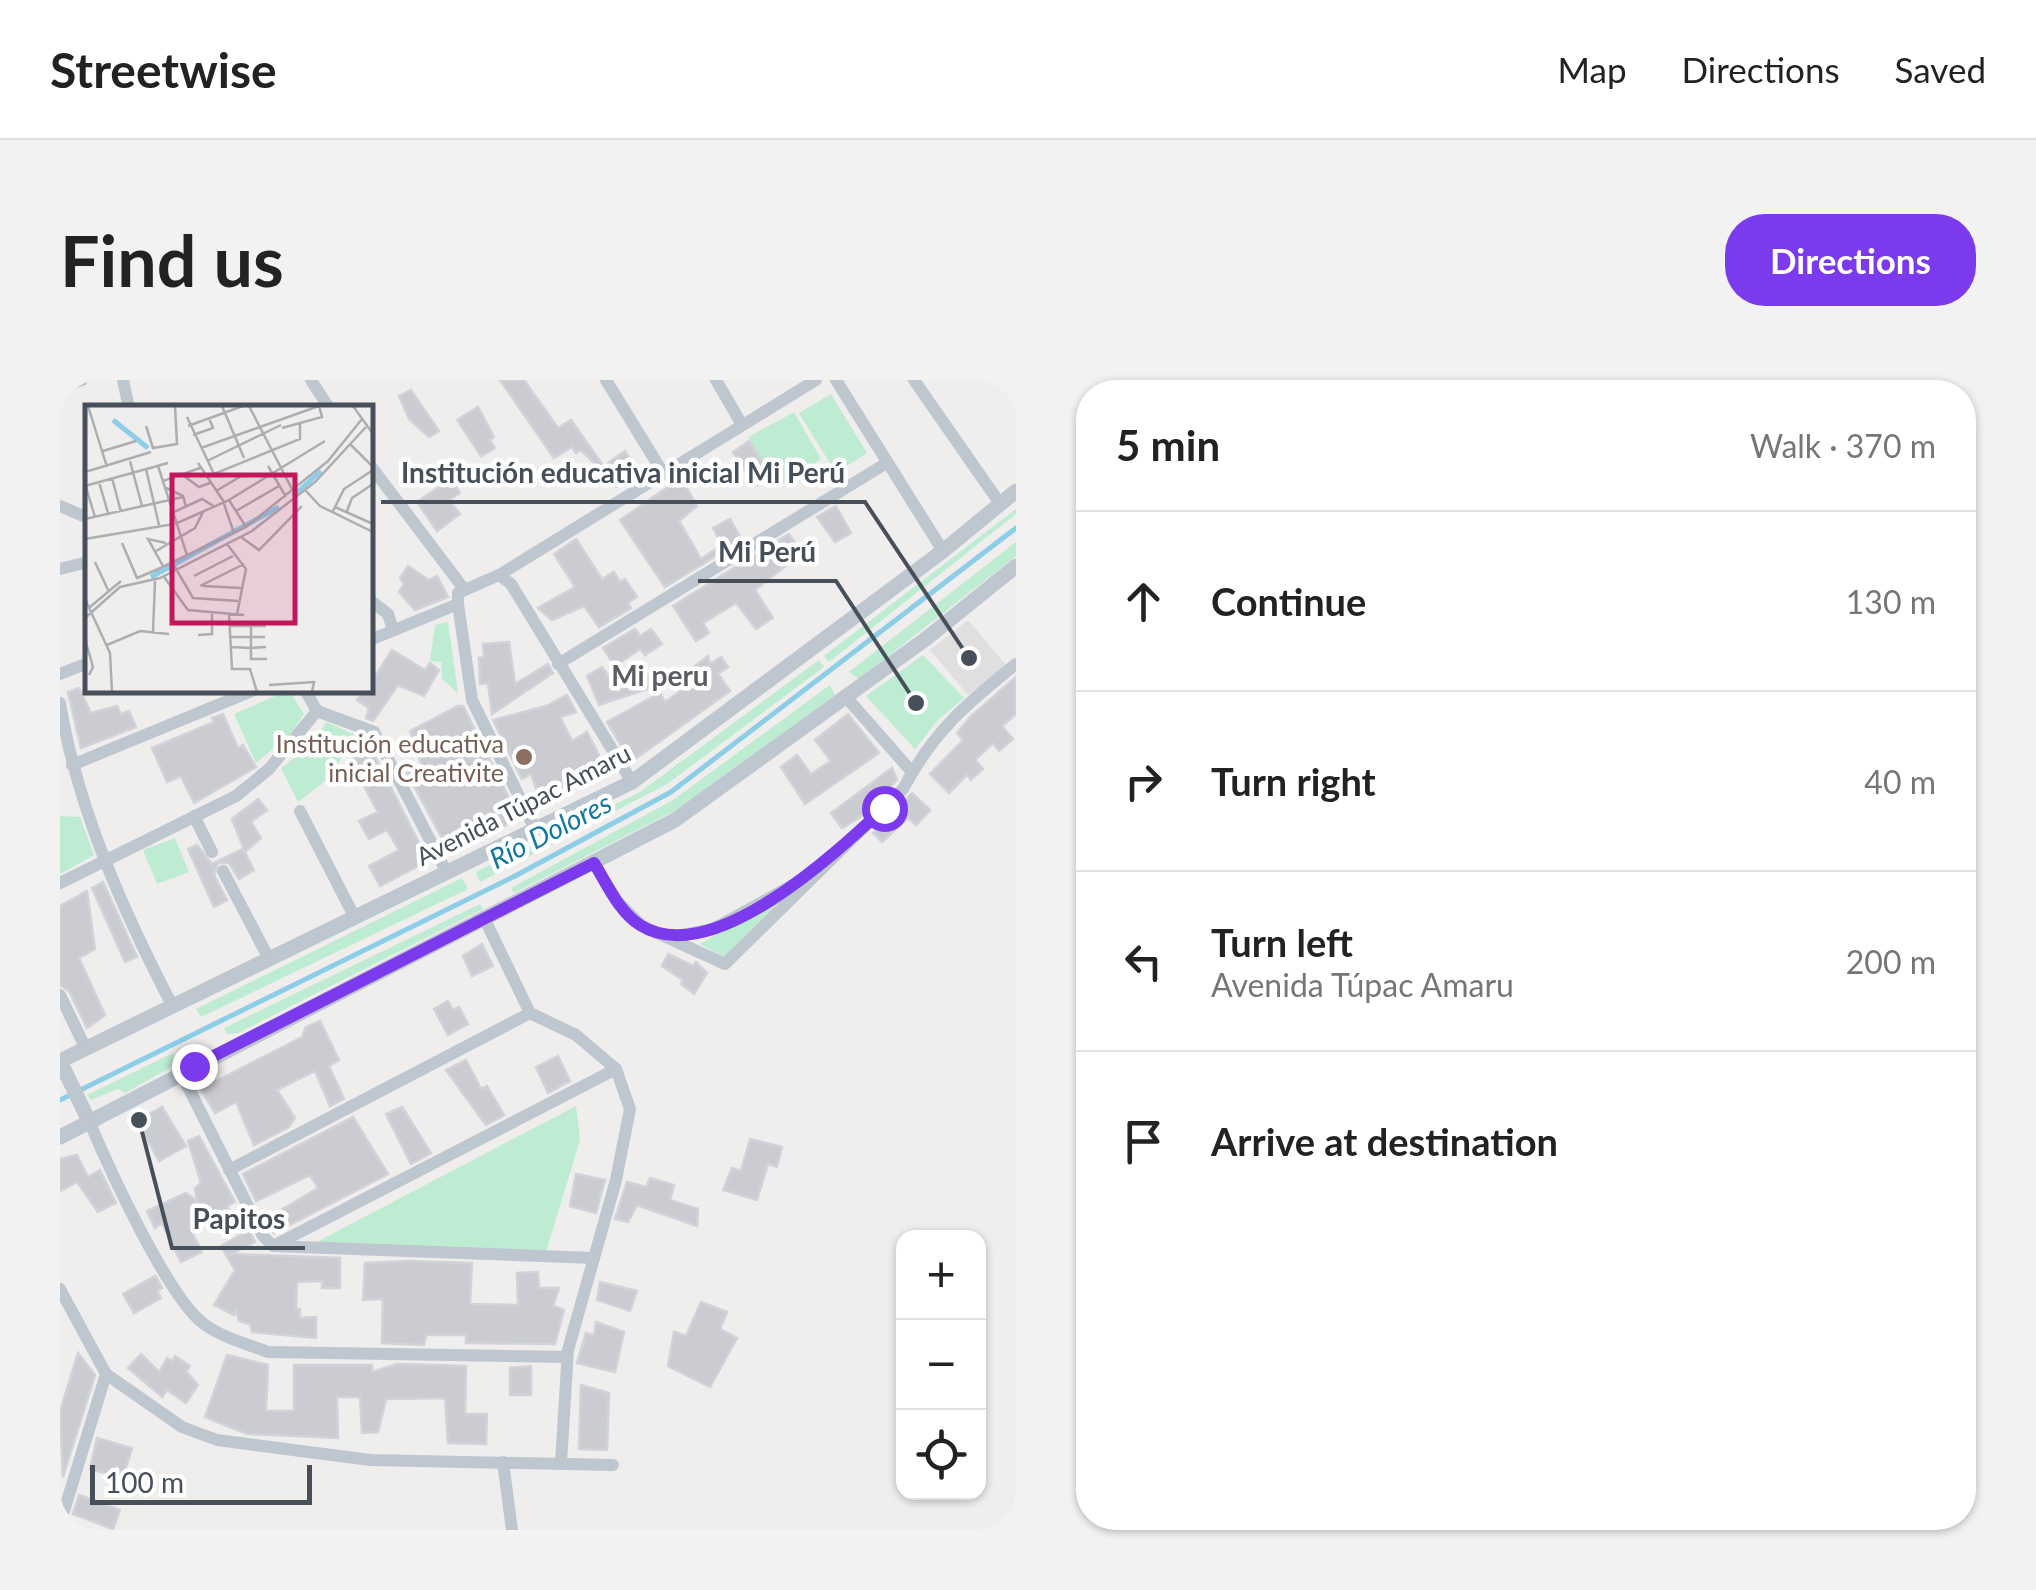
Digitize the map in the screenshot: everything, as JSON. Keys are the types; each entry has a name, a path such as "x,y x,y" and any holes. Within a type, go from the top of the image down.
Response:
{"street":[{"path":"60,386 82,380"},
{"path":"124,380 128,405"},
{"path":"311,380 327,405"},
{"path":"606,380 663,472"},
{"path":"716,380 740,423"},
{"path":"535,829 472,700 458,593 499,575 740,423 816,380"},
{"path":"836,380 885,464 943,551"},
{"path":"914,380 1000,505"},
{"path":"558,664 885,464"},
{"path":"372,468 464,589"},
{"name":"Avenida Túpac Amaru","path":"62,1064 85,1047 632,782 943,551 1016,491"},
{"path":"60,506 85,517"},
{"path":"60,568 85,563"},
{"path":"60,1137 87,1117 485,920 675,820 846,698 1016,567"},
{"path":"499,575 511,584 632,782"},
{"path":"372,602 388,614 393,630"},
{"path":"372,639 458,604"},
{"path":"60,674 85,664"},
{"path":"594,863 631,918 725,964 811,875 894,799 944,723 1016,664"},
{"path":"67,762 249,692"},
{"path":"306,692 317,710 374,732 446,871"},
{"path":"846,698 912,772"},
{"path":"60,702 67,762 124,905 172,1005"},
{"path":"60,883 106,856 236,796 269,770 317,710"},
{"path":"300,811 354,916"},
{"path":"194,816 212,852"},
{"path":"223,871 269,959"},
{"path":"668,937 688,937 713,929 811,875"},
{"path":"485,920 530,1013 576,1035 616,1069 630,1109 567,1357 561,1463"},
{"path":"60,995 85,1047"},
{"path":"229,1170 530,1013"},
{"path":"62,1064 167,1275 200,1322 222,1335 268,1352 567,1357"},
{"path":"273,1246 616,1069"},
{"path":"181,1073 229,1170 273,1246"},
{"path":"273,1246 594,1258"},
{"path":"60,1290 106,1374 182,1427 218,1440 370,1460 613,1465"},
{"path":"60,1524 106,1374"},
{"path":"503,1462 512,1530"}],"shaded area":[{"path":"968,620 1007,666 968,695 930,650"}],"green space":[{"path":"831,394 867,453 836,473 799,413"},
{"path":"794,412 821,459 778,487 748,437"},
{"path":"1016,509 1016,514 829,662 824,656"},
{"path":"1016,542 1016,556 859,679 849,672"},
{"path":"448,622 458,693 442,679 441,662 430,661 435,625"},
{"path":"923,655 964,698 938,720 915,749 866,696"},
{"path":"819,660 824,667 667,784 480,882 476,872 640,792"},
{"path":"830,685 835,695 678,809 514,893 511,888 673,800"},
{"path":"290,692 304,714 289,736 256,763 234,714"},
{"path":"327,722 355,735 330,777 298,802 281,768 305,750"},
{"path":"60,816 80,817 94,855 60,874"},
{"path":"175,838 189,872 157,884 143,850"},
{"path":"462,878 468,889 201,1017 196,1009"},
{"path":"789,892 724,957 700,944"},
{"path":"480,904 483,909 238,1033 227,1034 224,1028"},
{"path":"173,1053 176,1059 170,1068 125,1093 118,1089 91,1100 87,1095"},
{"path":"576,1106 580,1140 546,1252 311,1245"}],"building":[{"path":"500,380 524,380 558,428 571,420 602,464 598,467 581,450 576,453 572,447 554,458"},
{"path":"411,390 439,431 429,437 409,419 399,396"},
{"path":"478,407 494,437 490,440 495,448 481,456 457,420"},
{"path":"749,441 771,476 755,486 733,452"},
{"path":"625,451 638,472 616,487 605,471 611,467 608,463"},
{"path":"452,478 460,493 449,500 460,514 437,531 417,502"},
{"path":"681,478 697,506 679,521 701,559 722,545 713,528 730,519 742,540 665,587 620,520"},
{"path":"836,506 851,533 835,542 817,517"},
{"path":"789,534 802,553 755,590 773,618 756,629 736,603 703,623 709,633 696,641 673,606"},
{"path":"576,539 602,579 614,572 620,582 625,579 637,597 628,603 631,608 599,627 584,606 552,620 538,608 575,587 554,554"},
{"path":"408,566 429,580 437,576 448,597 415,610 399,592 404,584 400,578"},
{"path":"635,629 640,636 651,629 662,644 645,655 640,649 615,666 603,648"},
{"path":"509,642 515,684 548,664 553,673 492,714 488,683 480,684 479,658 484,657 483,644"},
{"path":"392,650 425,670 430,663 439,670 424,696 398,685 373,721 366,718 369,708 357,700 362,692 372,692 372,672 376,675"},
{"path":"708,656 710,664 721,657 728,667 718,674 730,691 631,762 607,722 660,693 665,702 697,679 690,670"},
{"path":"602,667 618,691 649,674 656,686 599,705 587,676"},
{"path":"1016,677 1016,714 1002,726 1013,739 999,751 993,743 975,760 983,769 971,780 967,775 949,793 930,774 963,740 957,733 970,717"},
{"path":"79,688 91,713 117,706 121,714 129,711 136,727 81,748 68,692"},
{"path":"567,695 576,712 560,717 572,741 587,732 604,765 540,800 531,774 522,779 493,720 546,706"},
{"path":"463,706 519,818 486,836 478,821 456,832 461,842 448,849 407,773 422,766 410,731"},
{"path":"223,714 238,748 243,745 256,767 194,803 181,776 167,782 152,748 214,722 212,718"},
{"path":"848,714 879,753 805,804 781,767 797,755 811,774 831,761 815,740"},
{"path":"369,744 428,861 380,886 369,866 399,850 387,830 369,839 359,821 378,812 350,760"},
{"path":"892,768 897,780 859,818 842,828 831,813"},
{"path":"912,793 930,810 916,825 908,818 882,842 873,833"},
{"path":"258,799 267,810 251,822 261,838 245,852 232,819"},
{"path":"197,845 212,864 243,849 254,870 239,879 229,863 218,863 214,875 227,900 214,907 188,849"},
{"path":"103,882 137,957 125,962 92,888"},
{"path":"87,891 95,949 79,958 105,1015 87,1028 69,991 60,985 60,906"},
{"path":"482,944 493,966 472,976 463,956"},
{"path":"668,954 693,966 696,962 707,973 694,994 681,984 683,980 662,966"},
{"path":"448,1001 453,1010 459,1007 468,1024 448,1035 434,1009"},
{"path":"320,1021 339,1060 329,1066 344,1099 330,1106 315,1071 277,1090 295,1118 289,1127 254,1145 236,1102 215,1113 201,1089 302,1037 306,1027"},
{"path":"558,1056 570,1081 548,1093 536,1067"},
{"path":"466,1060 481,1089 487,1086 504,1115 486,1125 446,1070"},
{"path":"162,1107 186,1146 159,1161 137,1121"},
{"path":"402,1107 431,1153 411,1164 386,1114"},
{"path":"353,1117 388,1174 274,1233 266,1219 318,1188 310,1175 256,1201 243,1174"},
{"path":"199,1136 235,1202 227,1206 231,1213 212,1222 208,1213 193,1234 202,1252 181,1262 162,1223 155,1228 147,1211 186,1193 197,1201 195,1188 201,1183 188,1141"},
{"path":"750,1139 782,1147 777,1167 768,1164 757,1200 723,1190 732,1168 741,1171"},
{"path":"77,1155 88,1177 100,1170 116,1203 98,1212 77,1182 60,1191 60,1159"},
{"path":"576,1174 605,1180 596,1213 570,1206"},
{"path":"650,1178 674,1185 670,1200 698,1209 697,1226 637,1205 628,1222 615,1219 627,1182 646,1187"},
{"path":"249,1230 255,1242 232,1254 340,1258 340,1288 322,1288 322,1281 297,1282 296,1309 300,1309 300,1318 316,1317 316,1338 252,1332 250,1324 239,1321 236,1311 234,1315 214,1305 235,1270 221,1246"},
{"path":"365,1263 472,1263 470,1304 518,1305 517,1273 538,1272 539,1288 559,1288 553,1306 564,1310 555,1344 466,1343 466,1335 426,1335 424,1345 382,1343 383,1299 363,1300"},
{"path":"155,1276 162,1288 157,1291 161,1298 134,1313 123,1294"},
{"path":"600,1282 637,1291 630,1311 597,1300"},
{"path":"701,1302 727,1312 720,1329 737,1338 710,1387 668,1366 674,1332 686,1336"},
{"path":"596,1322 624,1332 615,1372 577,1363 586,1333 594,1336"},
{"path":"78,1353 95,1375 63,1477 60,1412"},
{"path":"141,1354 159,1372 167,1358 172,1361 175,1356 190,1366 186,1371 198,1385 186,1403 167,1390 162,1397 128,1368"},
{"path":"227,1355 268,1365 266,1411 294,1411 294,1365 372,1365 372,1372 397,1364 466,1366 465,1414 487,1414 486,1444 448,1443 445,1398 386,1399 378,1432 362,1433 360,1397 337,1397 338,1438 247,1434 205,1417"},
{"path":"531,1366 531,1395 510,1395 510,1368"},
{"path":"581,1385 609,1393 607,1450 579,1449"},
{"path":"97,1438 132,1448 123,1478 90,1469"},
{"path":"79,1495 120,1510 113,1529 73,1514"}],"waterway":[{"name":"Río Dolores","path":"60,1100 515,876 671,792 1016,528"}],"place":[{"name":"Institución educativa inicial Mi Perú","path":"969,658"},
{"name":"Mi Perú","path":"916,703"},
{"name":"Institución educativa inicial Creativite","path":"524,757"},
{"name":"Papitos","path":"139,1120"}],"district":[{"name":"Mi peru","path":"660,675"}],"route":[{"path":"194,1066 594,863 618,901 642,926 668,937 688,937 713,929 811,875 884,808"}]}
